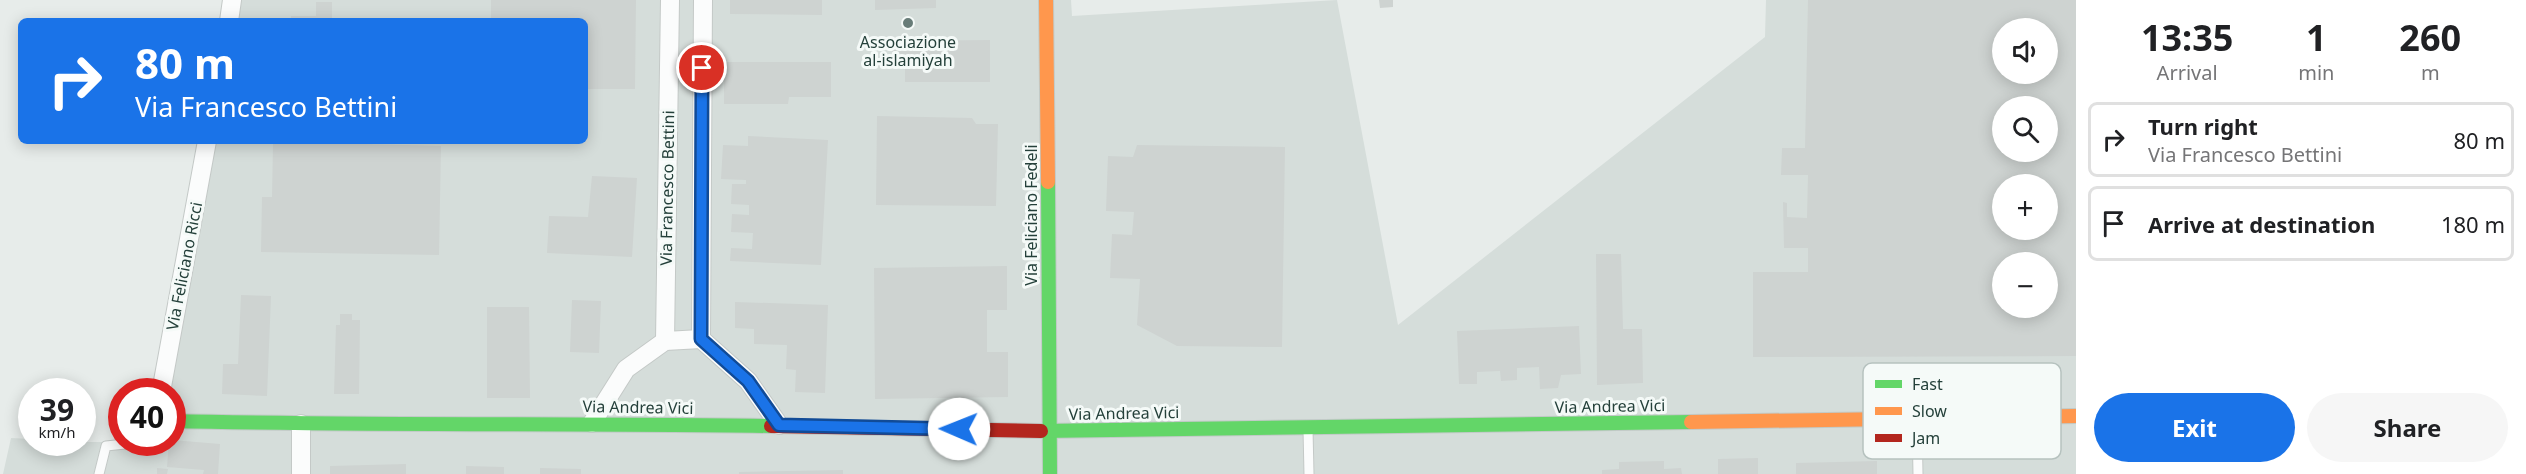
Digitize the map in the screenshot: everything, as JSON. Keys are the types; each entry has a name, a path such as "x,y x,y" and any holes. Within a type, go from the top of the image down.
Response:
{"street":[{"path":"229,18 232,0"},
{"name":"Via Francesco Bettini","path":"665,341 670,0"},
{"name":"Via Francesco Bettini","path":"701,339 703,0"},
{"name":"Via Feliciano Fedeli","path":"1046,0 1050,474"},
{"name":"Via Feliciano Ricci","path":"163,378 206,144"},
{"path":"592,423 626,369 665,341 701,339 748,381 779,425"},
{"name":"Via Andrea Vici","path":"2061,416 2076,416"},
{"name":"Via Andrea Vici","path":"186,421 301,424 779,425 1050,431 1863,420"},
{"path":"301,424 301,474"}],"lane":[{"path":"1308,427 1309,474"},
{"path":"99,474 106,446 108,446"}],"shaded area":[{"path":"230,0 1071,0 1072,16 1337,0 1398,325 1765,37 1766,0 2076,0 2076,474 3,474 11,438 18,438 18,456 96,456 96,442 108,442 108,456 186,456 186,378 154,378 201,144 588,144 588,18 227,18"}],"building":[{"path":"491,0 636,0 635,89 588,89 588,18 491,18"},
{"path":"730,0 822,0 822,15 730,14"},
{"path":"875,0 936,0 936,8 875,10"},
{"path":"1379,0 1393,0 1393,7 1380,8"},
{"path":"1808,0 2076,0 2076,356 1753,357 1753,272 1808,272 1808,248 1784,248 1783,202 1787,203 1787,217 1807,218 1808,175 1781,175 1782,148 1805,148"},
{"path":"316,2 332,2 332,18 291,18 291,16 316,16"},
{"path":"990,40 990,82 905,82 905,62 892,62 892,41"},
{"path":"724,62 831,62 831,97 789,97 788,104 724,104"},
{"path":"877,116 972,118 976,124 998,124 996,206 876,205"},
{"path":"748,136 828,140 821,265 730,261 731,248 752,249 753,233 731,232 732,214 749,215 749,205 731,204 732,184 746,184 746,180 721,179 723,145 748,146"},
{"path":"273,144 441,146 439,255 261,252 262,197 272,197"},
{"path":"1137,145 1285,147 1282,347 1177,346 1137,325 1140,279 1110,278 1112,234 1132,235 1134,212 1106,211 1108,156 1133,157"},
{"path":"592,176 637,178 632,257 547,253 549,216 588,217"},
{"path":"1596,254 1621,254 1623,329 1642,329 1643,383 1597,385"},
{"path":"1007,266 1007,310 987,310 987,352 1008,352 1008,397 875,399 874,268"},
{"path":"241,295 271,296 267,396 222,394 223,364 238,364"},
{"path":"572,300 601,301 599,353 570,352"},
{"path":"735,302 828,305 825,393 795,392 796,370 786,369 787,345 754,344 754,329 735,328"},
{"path":"487,307 529,307 530,398 487,398"},
{"path":"340,314 352,314 352,320 360,320 359,394 334,394 336,325 340,325"},
{"path":"1579,326 1581,374 1561,375 1558,388 1540,389 1539,367 1517,368 1517,380 1501,381 1500,371 1477,372 1477,384 1459,384 1457,331"},
{"path":"186,441 220,444 218,474 203,474 204,470 167,467 168,456 186,456"},
{"path":"1758,458 1758,474 1718,474 1718,459"},
{"path":"1664,461 1664,469 1681,468 1682,474 1602,474 1602,470 1619,469 1619,462"},
{"path":"1877,461 1877,474 1796,474 1796,463"},
{"path":"406,464 406,474 330,474 330,466"},
{"path":"466,466 504,467 504,474 466,474"},
{"path":"157,468 168,469 167,474 157,474"},
{"path":"540,468 581,469 581,474 540,474"},
{"path":"843,470 843,474 739,474 739,472"}],"traffic: fast":[{"path":"1048,182 1050,474"},
{"path":"186,421 771,426"},
{"path":"1041,431 1691,422"}],"traffic: slow":[{"path":"1046,0 1048,182"},
{"path":"2061,416 2076,416"},
{"path":"1691,422 1863,419"}],"traffic: jam":[{"path":"771,426 1041,431"}],"place":[{"name":"Associazione al-islamiyah","path":"908,23"}],"route":[{"path":"702,68 701,339 748,381 779,425 959,429"}]}
